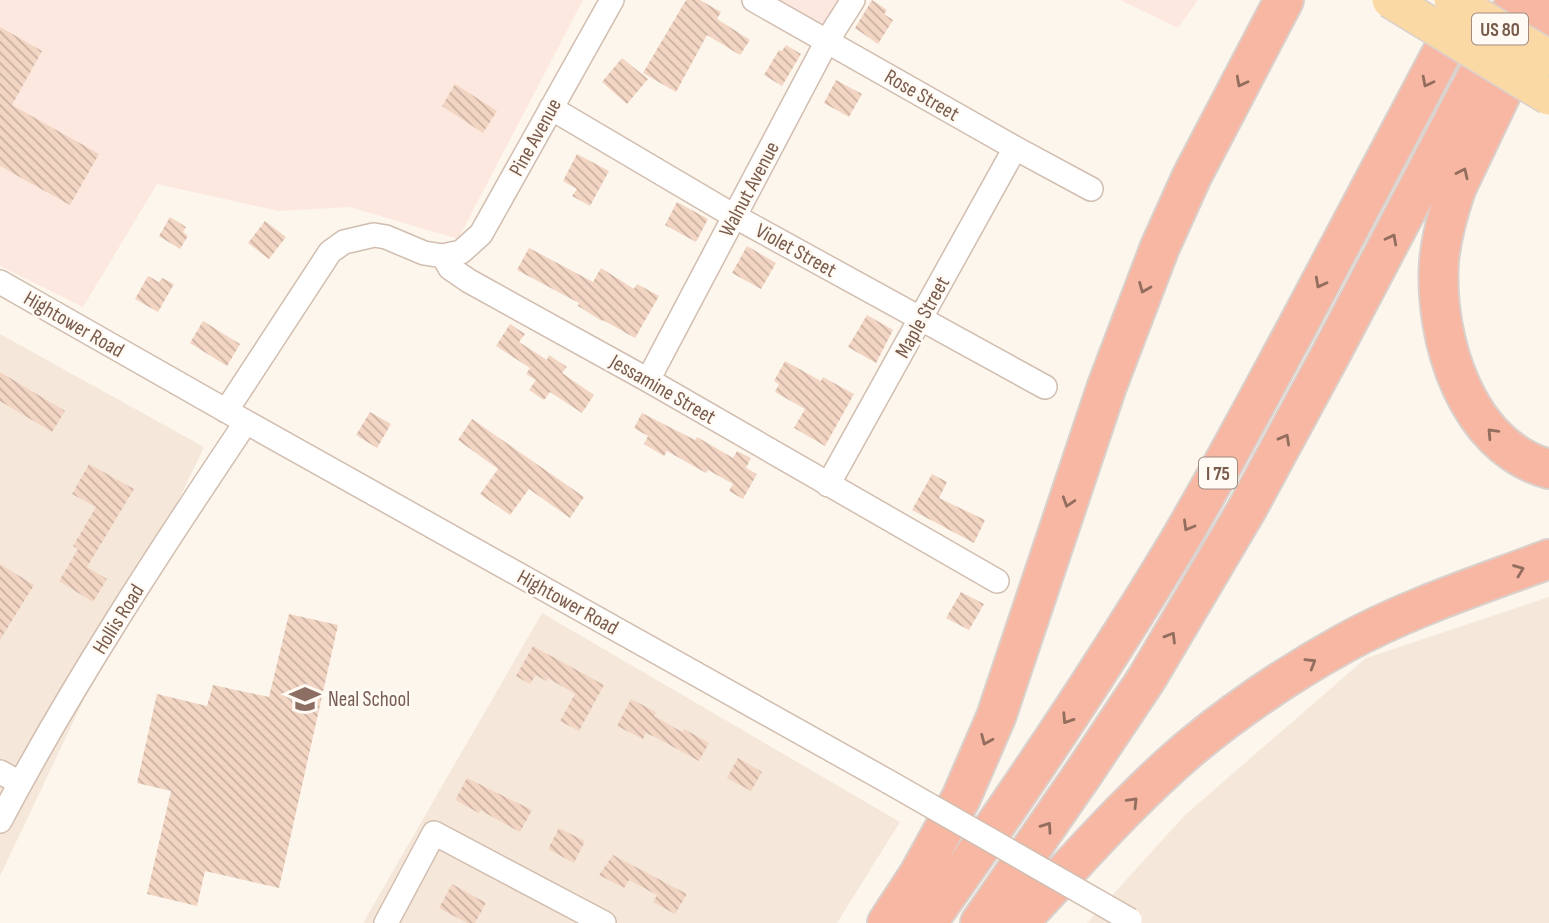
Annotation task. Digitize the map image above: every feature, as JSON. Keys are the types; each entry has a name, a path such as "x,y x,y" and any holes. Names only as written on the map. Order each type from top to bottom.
{"highway":[{"path":"887,923 919,874 961,798 991,728 1107,386 1147,281 1192,176 1266,17 1284,0"},
{"name":"I 75","path":"928,923 1016,797 1104,663 1178,543 1227,458 1469,0"},
{"name":"I 75","path":"980,923 1147,678 1240,521 1517,0"},
{"path":"1546,0 1456,189 1443,233 1438,288 1450,355 1474,411 1496,439 1516,454 1549,469"},
{"path":"1018,923 1155,779 1244,706 1317,659 1406,613 1549,559"}],"main road":[{"name":"US 80","path":"1390,0 1549,97"},
{"name":"US 80","path":"1451,0 1549,58"}],"street":[{"name":"Pine Avenue","path":"443,256 461,252 481,234 612,0"},
{"name":"Rose Street","path":"754,0 1091,189"},
{"name":"Walnut Avenue","path":"648,380 827,41 853,0"},
{"name":"Violet Street","path":"551,108 734,216 1045,387"},
{"name":"Maple Street","path":"828,485 1015,148"},
{"name":"Jessamine Street","path":"327,256 344,242 373,235 386,237 424,253 443,256 450,268 469,281 648,380 997,581"},
{"name":"Hollis Road","path":"0,821 10,778 74,690 120,615 327,256"},
{"name":"Hightower Road","path":"0,282 1133,922"},
{"path":"386,923 433,833 604,923"}],"shaded area":[{"path":"0,0 583,0 458,239 350,207 279,211 157,184 83,307 0,266"},
{"path":"749,0 862,0 833,54"},
{"path":"1120,0 1198,0 1178,28"},
{"path":"0,334 204,447 0,876"},
{"path":"1549,597 1549,923 1087,923 1185,815 1366,658"},
{"path":"542,613 900,822 837,923 363,923"}],"building":[{"path":"686,0 700,0 721,12 717,19 750,40 740,55 707,35 676,92 643,73"},
{"path":"872,0 887,10 884,14 893,20 878,44 855,28"},
{"path":"0,27 42,51 12,105 99,154 70,205 0,166"},
{"path":"786,45 801,54 782,86 764,75 779,50 782,51"},
{"path":"622,58 648,79 627,104 602,82"},
{"path":"836,80 862,94 849,117 824,103"},
{"path":"455,84 497,111 483,133 442,106"},
{"path":"577,154 609,171 590,206 572,196 577,189 563,181"},
{"path":"677,202 708,219 696,242 665,225"},
{"path":"170,217 186,227 183,232 188,236 180,249 159,236"},
{"path":"265,221 286,237 269,259 248,243"},
{"path":"747,246 776,263 761,289 732,273"},
{"path":"529,248 593,282 601,268 634,289 637,284 659,296 635,338 578,306 579,303 517,270"},
{"path":"148,276 159,282 162,278 174,284 158,312 135,299"},
{"path":"867,315 893,330 876,363 848,347"},
{"path":"203,321 240,344 227,366 190,343"},
{"path":"510,324 525,334 519,342 547,360 549,355 567,367 562,373 594,395 582,413 550,392 544,400 529,390 536,380 526,374 530,368 496,346"},
{"path":"785,361 821,381 823,377 854,394 825,446 794,428 805,409 775,392 779,384 774,381"},
{"path":"0,372 65,411 52,432 0,401"},
{"path":"370,412 391,424 377,448 356,435"},
{"path":"642,413 695,440 697,437 733,458 737,451 751,458 746,468 757,474 743,499 729,491 733,484 708,470 706,473 667,451 664,456 644,444 648,436 634,428"},
{"path":"472,419 584,497 570,518 529,489 510,515 480,494 498,469 458,440"},
{"path":"89,464 134,489 87,567 107,579 93,602 59,581 78,549 73,546 96,507 72,494"},
{"path":"932,474 947,482 939,498 985,520 974,543 912,510"},
{"path":"0,564 34,585 0,640"},
{"path":"961,592 984,604 969,630 946,618"},
{"path":"289,614 338,625 279,888 205,871 197,906 147,894 171,791 137,783 157,694 207,706 213,685 269,697"},
{"path":"533,646 604,685 579,731 560,721 575,694 548,678 546,681 536,675 530,684 516,676"},
{"path":"631,699 656,712 654,716 682,732 684,729 709,743 699,761 646,733 643,739 617,726"},
{"path":"738,758 762,772 751,791 727,778"},
{"path":"467,778 532,810 520,832 455,800"},
{"path":"559,828 585,841 574,863 548,849"},
{"path":"613,855 687,894 675,914 653,902 657,895 629,880 624,888 599,875"},
{"path":"452,884 486,903 475,923 467,923 439,908"}],"place":[{"name":"Neal School","path":"305,699"}]}
